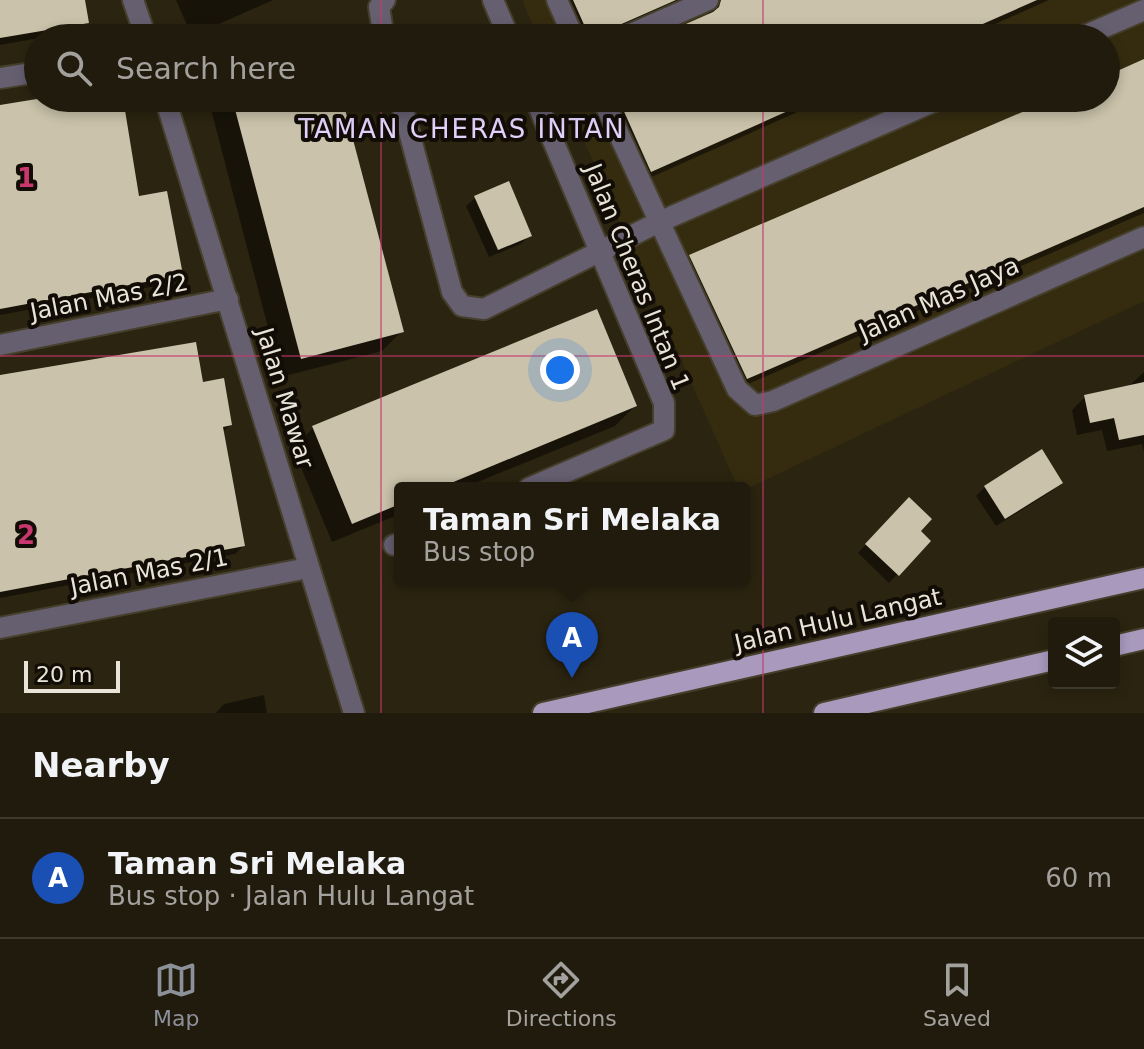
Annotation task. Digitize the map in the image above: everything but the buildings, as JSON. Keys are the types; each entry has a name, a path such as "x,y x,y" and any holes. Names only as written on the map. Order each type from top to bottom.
{"main road":[{"name":"Jalan Hulu Langat","path":"543,713 1144,578"},
{"path":"1120,645 1144,639"},
{"path":"824,713 1048,661"}],"street":[{"path":"133,0 141,24"},
{"path":"382,24 379,7 385,0"},
{"path":"493,0 503,24"},
{"path":"557,0 568,24"},
{"path":"654,24 708,0"},
{"path":"1112,24 1144,10"},
{"path":"0,78 24,74"},
{"name":"Jalan Mawar","path":"169,112 354,713"},
{"path":"404,112 452,292 462,306 484,309 659,222 910,112"},
{"name":"Jalan Cheras Intan 1","path":"541,112 664,403 664,430 543,482"},
{"path":"608,112 659,222"},
{"name":"Jalan Mas Jaya","path":"659,222 737,389 755,405 773,401 1144,237"},
{"name":"Jalan Mas 2/2","path":"0,345 228,299"},
{"name":"Jalan Mas 2/1","path":"0,628 308,568"}],"shaded area":[{"path":"522,0 1144,0 1144,301 750,487 750,482 735,482 571,112 1120,112 1120,24 532,24"}],"place":[{"name":"Taman Sri Melaka","path":"572,678"}],"district":[{"name":"TAMAN CHERAS INTAN","path":"462,129"}]}
